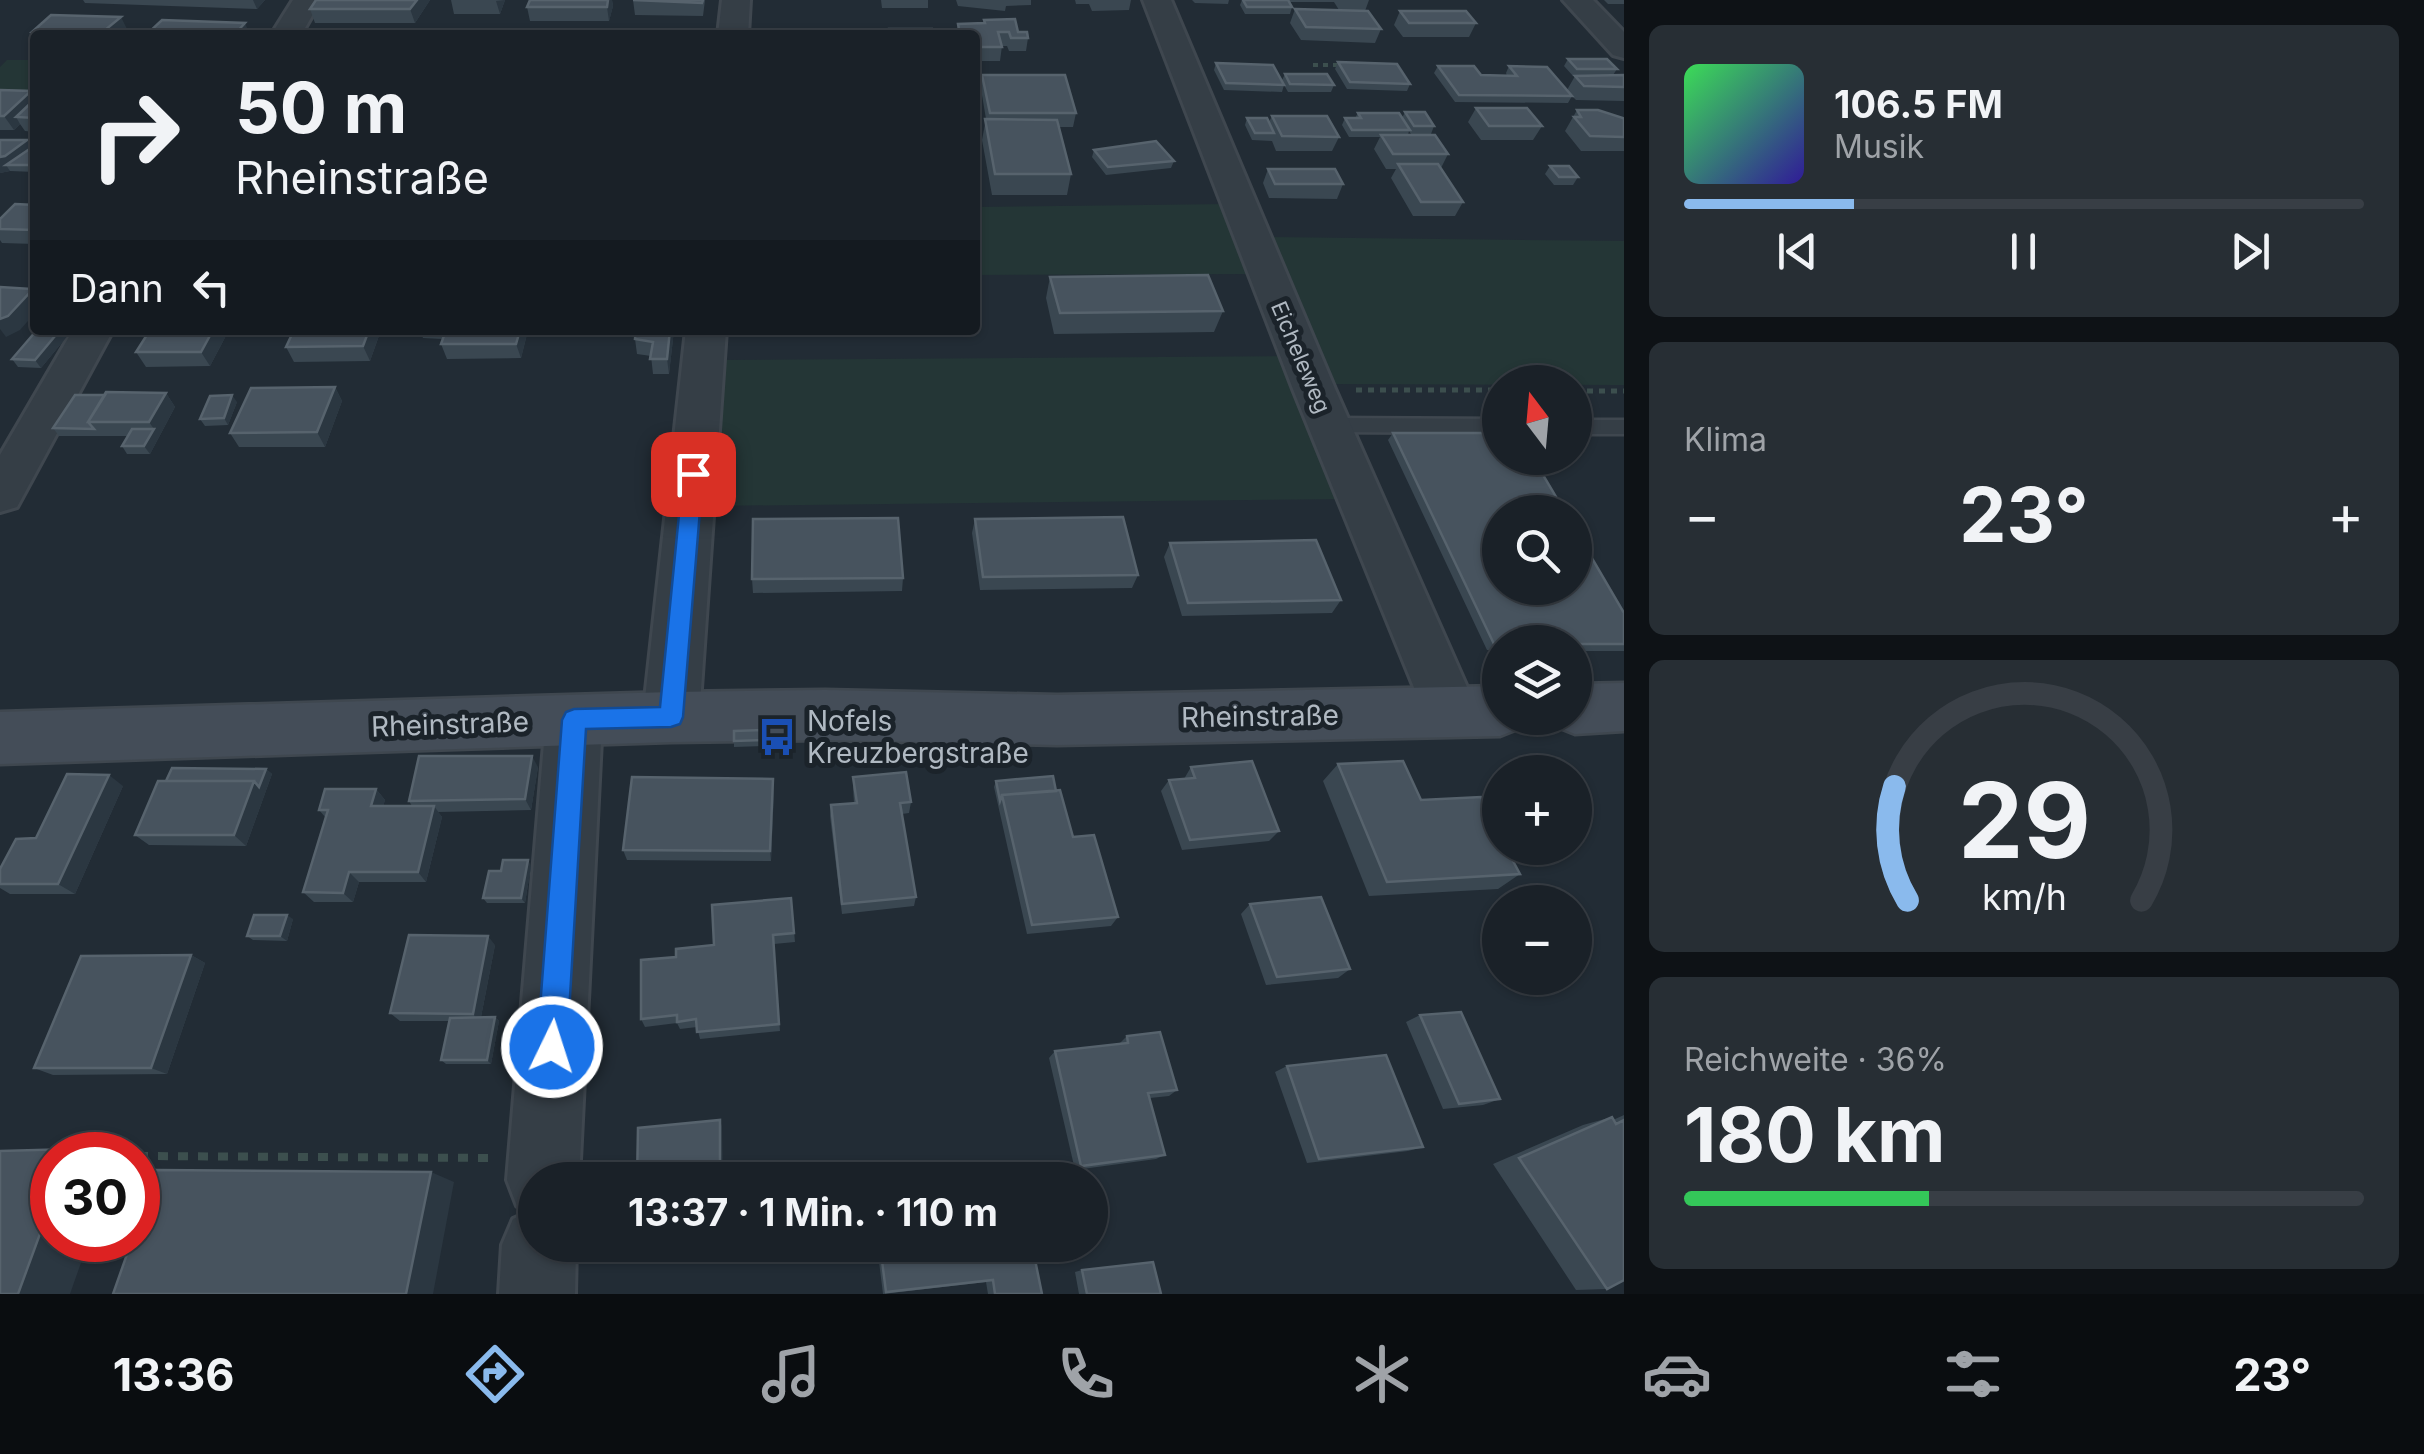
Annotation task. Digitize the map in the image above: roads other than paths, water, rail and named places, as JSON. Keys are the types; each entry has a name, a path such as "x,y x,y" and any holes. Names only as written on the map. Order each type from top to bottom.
{"main road":[{"path":"1592,708 1624,707"},
{"name":"Rheinstraße","path":"0,738 671,717 825,715 1057,720 1476,712"}],"street":[{"path":"289,30 306,0"},
{"path":"733,30 736,0"},
{"name":"Eicheleweg","path":"1157,0 1322,408 1476,712"},
{"path":"1577,0 1624,49"},
{"path":"0,495 90,335"},
{"path":"671,717 706,335"},
{"path":"544,1162 574,720"},
{"path":"537,1294 538,1262"}],"lane":[{"path":"1322,408 1482,424"},
{"path":"1592,426 1624,427"}],"place":[{"name":"Nofels Kreuzbergstraße","path":"777,737"}]}
